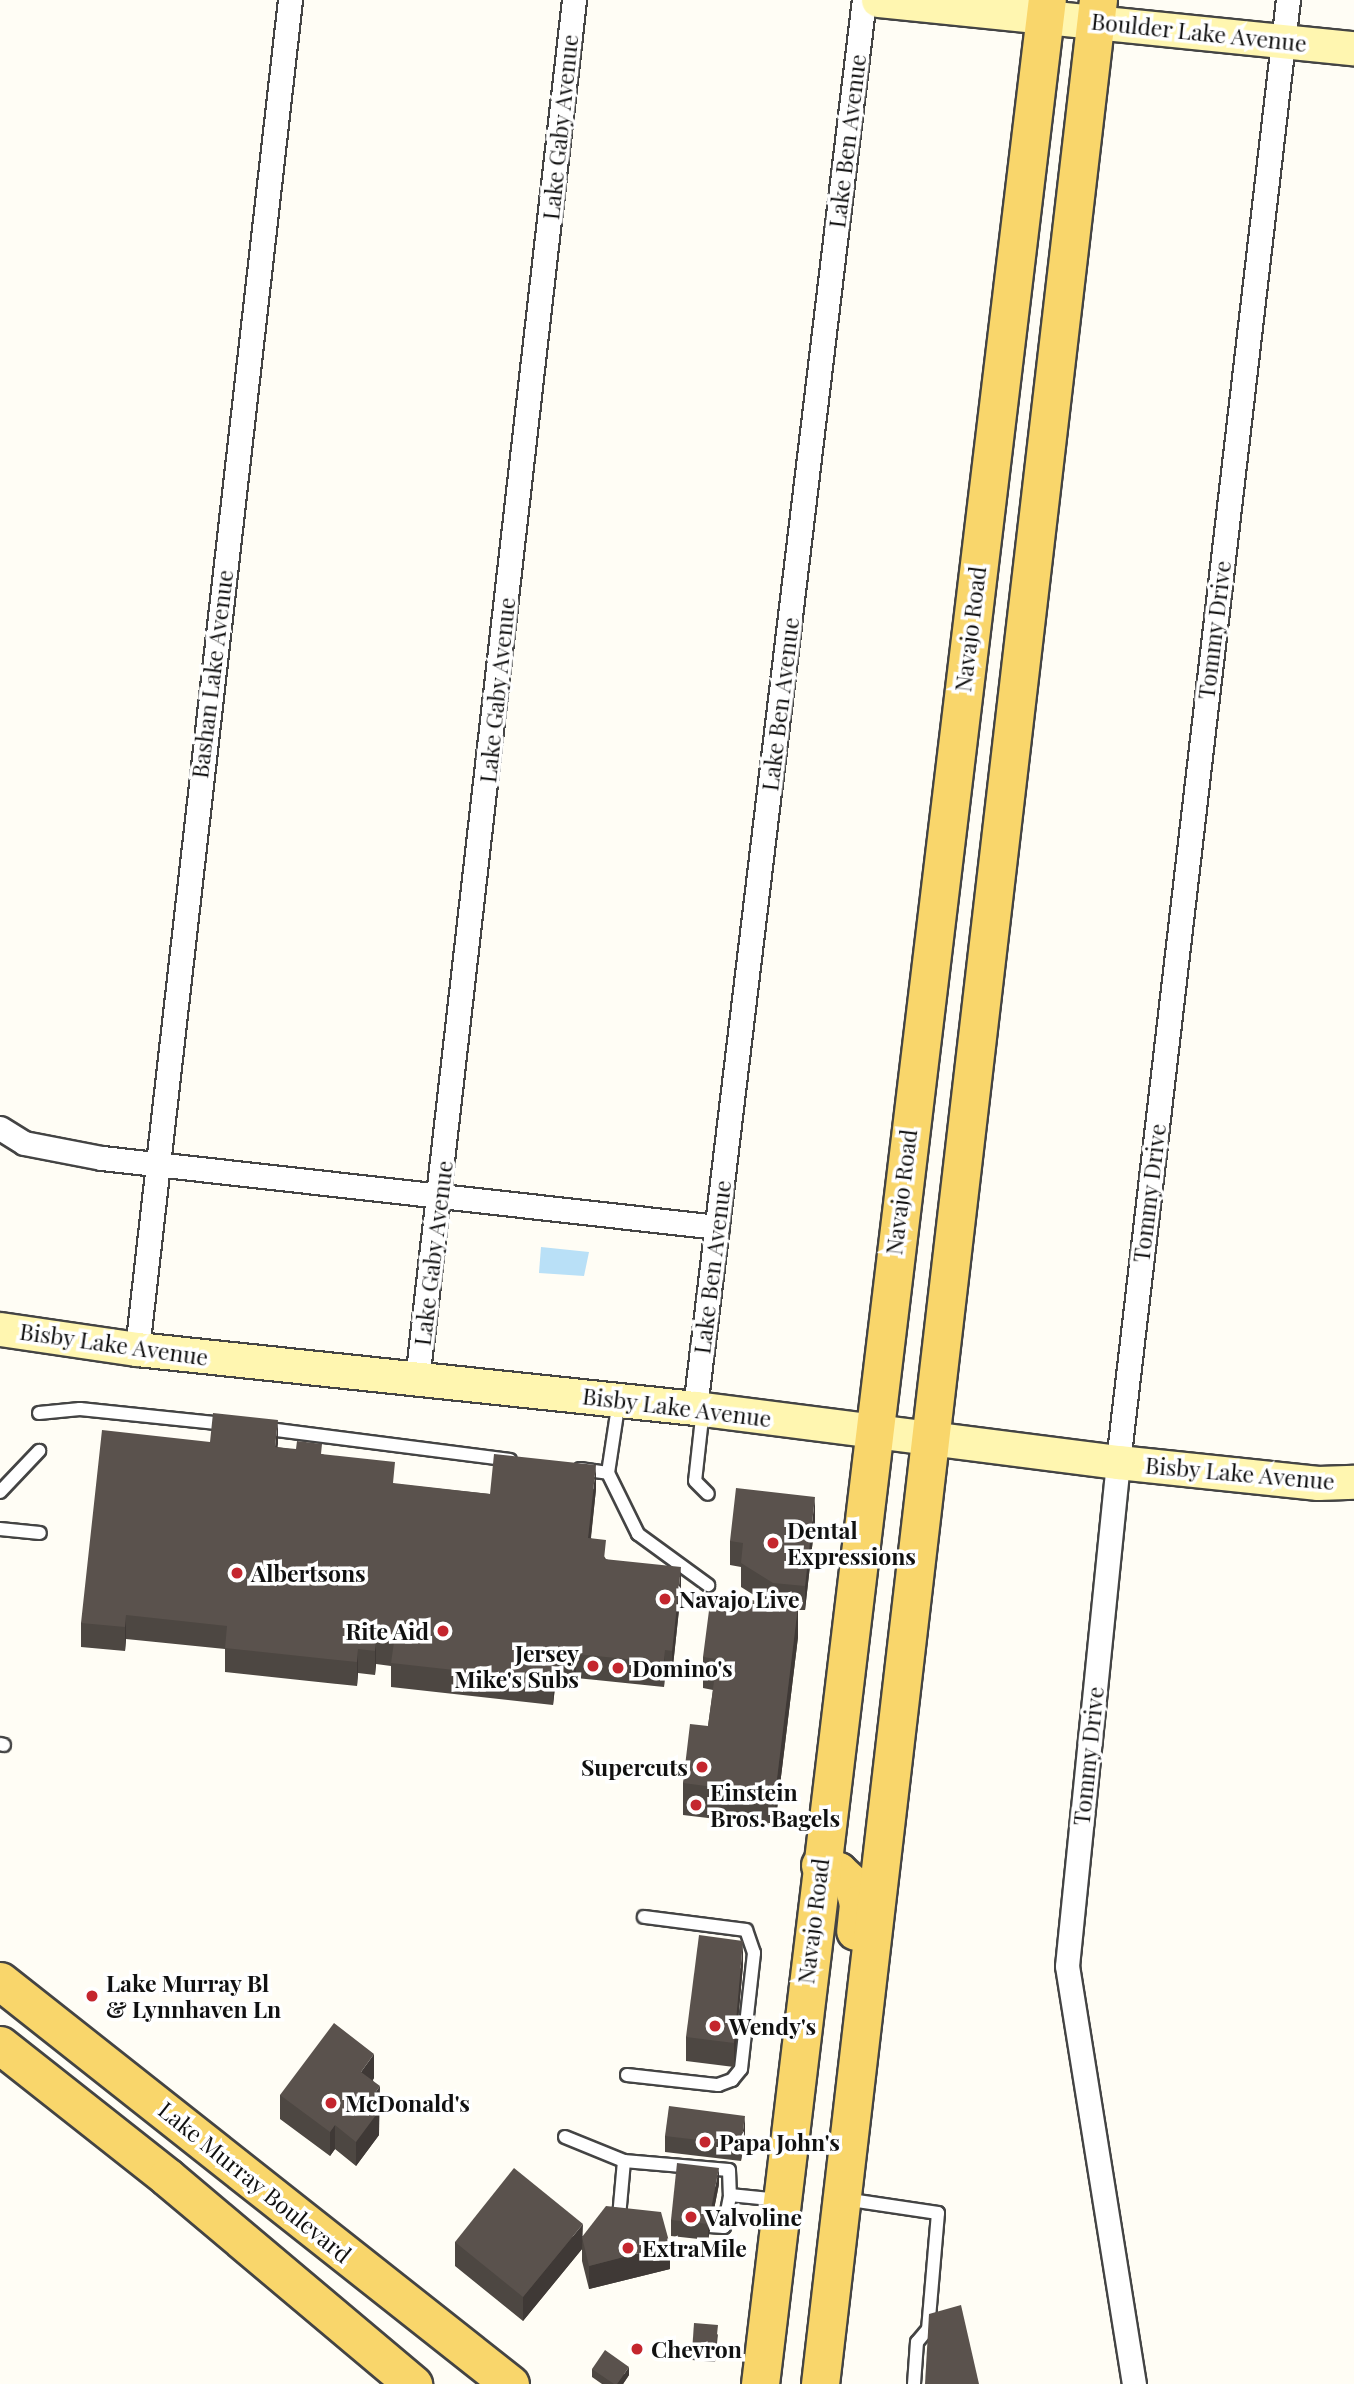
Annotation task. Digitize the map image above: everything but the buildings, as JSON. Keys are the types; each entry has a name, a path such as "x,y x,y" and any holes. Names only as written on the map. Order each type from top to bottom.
{"main road":[{"name":"Navajo Road","path":"760,2384 871,1431 1046,8"},
{"path":"820,2384 1097,11"},
{"path":"820,1865 838,1871 853,1885 859,1904 846,2015 858,2053"},
{"name":"Lake Murray Boulevard","path":"0,1981 15,2001 510,2384"},
{"path":"0,2045 167,2177 413,2384"}],"street":[{"name":"Bashan Lake Avenue","path":"137,1349 155,1165 290,0"},
{"name":"Lake Gaby Avenue","path":"418,1380 574,0"},
{"name":"Lake Ben Avenue","path":"699,1408 717,1227 864,0"},
{"name":"Boulder Lake Avenue","path":"878,0 1097,11 1354,48"},
{"name":"Tommy Drive","path":"1134,2384 1067,1966 1118,1462 1288,0"},
{"path":"0,1128 24,1143 155,1165 441,1194 717,1227"},
{"name":"Bisby Lake Avenue","path":"0,1329 137,1349 699,1408 929,1440 1118,1462 1318,1483 1354,1482"}],"lane":[{"path":"619,1400 608,1473 638,1534 708,1585"},
{"path":"699,1408 695,1481 708,1494"},
{"path":"39,1413 80,1409 144,1413 526,1462"},
{"path":"0,1492 39,1451"},
{"path":"567,1468 608,1473"},
{"path":"0,1529 40,1533"},
{"path":"627,2075 718,2085 732,2080 741,2069 754,1953 746,1930 644,1917"},
{"path":"565,2137 624,2161 729,2170 730,2195 724,2227 709,2226"},
{"path":"624,2161 626,2218"},
{"path":"730,2195 780,2200"},
{"path":"841,2198 937,2213 928,2329 918,2342 914,2384"}],"water":[{"path":"541,1247 589,1252 584,1276 539,1273"}],"place":[{"name":"Dental Expressions","path":"773,1543"},
{"name":"Albertsons","path":"237,1573"},
{"name":"Navajo Live","path":"665,1599"},
{"name":"Rite Aid","path":"443,1631"},
{"name":"Jersey Mike's Subs","path":"593,1666"},
{"name":"Domino's","path":"618,1668"},
{"name":"Supercuts","path":"702,1767"},
{"name":"Einstein Bros. Bagels","path":"696,1805"},
{"name":"Lake Murray Bl & Lynnhaven Ln","path":"92,1996"},
{"name":"Wendy's","path":"715,2026"},
{"name":"McDonald's","path":"331,2103"},
{"name":"Papa John's","path":"705,2142"},
{"name":"Valvoline","path":"691,2217"},
{"name":"ExtraMile","path":"628,2248"},
{"name":"Chevron","path":"637,2349"}]}
